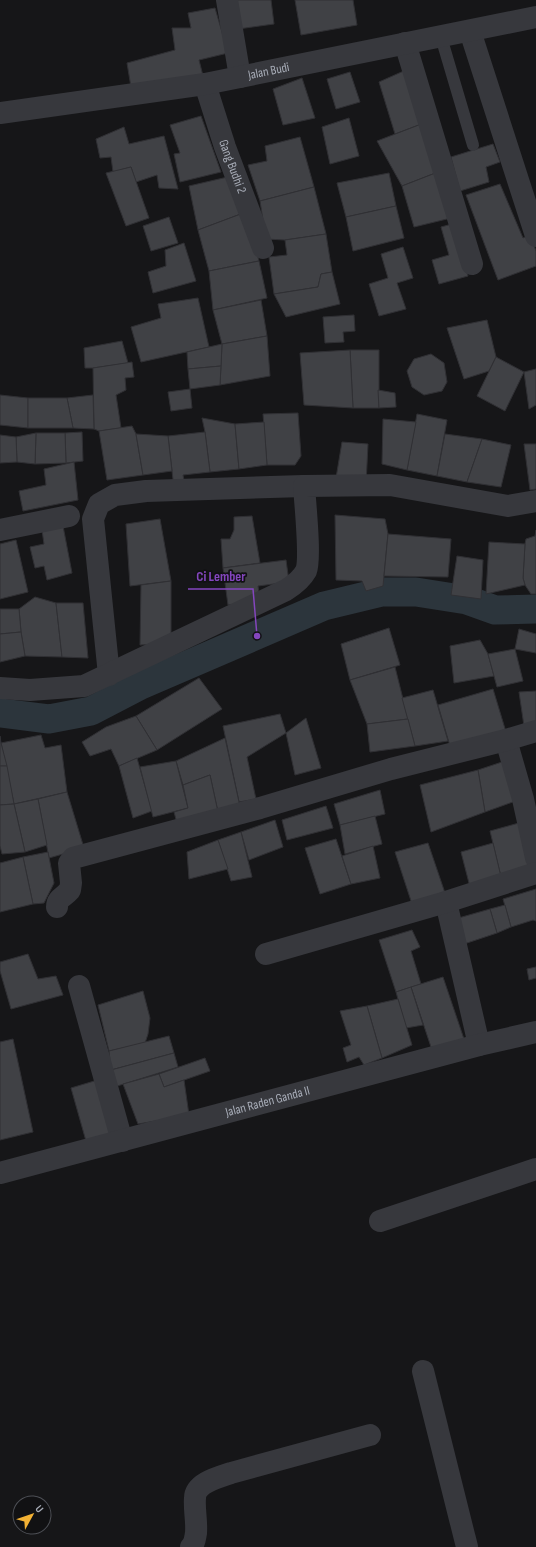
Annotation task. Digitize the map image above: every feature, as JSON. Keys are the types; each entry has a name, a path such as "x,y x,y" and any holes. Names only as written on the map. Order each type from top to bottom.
{"street":[{"path":"227,0 240,77"},
{"name":"Jalan Budi","path":"0,113 205,84 536,17"},
{"path":"470,31 536,236"},
{"path":"405,44 472,264"},
{"name":"Gang Budhi 2","path":"205,84 225,147 263,248"},
{"path":"109,675 93,519 99,504 115,495 146,491 390,485 508,506 536,501"},
{"path":"0,688 30,690 84,686 286,590 300,580 307,569 308,550 304,486"},
{"path":"0,530 69,516"},
{"path":"57,907 57,902 70,890 71,883 69,862 72,858 260,808 391,769 536,731"},
{"path":"506,740 523,799 536,858"},
{"path":"266,954 446,902 536,873"},
{"path":"446,902 479,1045"},
{"path":"79,986 122,1141"},
{"name":"Jalan Raden Ganda II","path":"0,1173 479,1045 536,1032"},
{"path":"380,1221 536,1169"},
{"path":"423,1371 467,1547"},
{"path":"191,1547 194,1543 197,1527 194,1496 202,1485 213,1479 370,1435"}],"lane":[{"path":"441,37 473,145"}],"building":[{"path":"234,0 271,0 274,24 238,29"},
{"path":"295,0 353,0 357,25 301,35"},
{"path":"215,8 228,53 199,60 203,76 132,93 127,63 175,50 172,28 191,28 188,13"},
{"path":"406,70 424,123 395,134 379,82"},
{"path":"350,72 360,102 336,109 327,79"},
{"path":"302,78 315,118 283,125 273,89"},
{"path":"201,116 221,172 180,182 174,154 180,153 170,125"},
{"path":"349,118 359,156 330,164 322,127"},
{"path":"424,123 438,172 402,186 377,141"},
{"path":"124,127 129,144 164,136 178,189 159,188 157,175 136,182 131,167 113,172 111,157 100,158 96,139"},
{"path":"300,137 314,187 260,201 248,165 267,161 265,146"},
{"path":"493,144 500,162 486,167 489,182 460,191 451,157"},
{"path":"131,167 149,218 126,226 106,173"},
{"path":"438,172 451,218 414,227 402,186"},
{"path":"389,173 396,206 346,217 337,183"},
{"path":"232,176 246,212 198,230 189,186"},
{"path":"500,184 523,238 530,235 536,251 536,266 498,280 466,195"},
{"path":"314,187 326,234 285,240 266,239 260,201"},
{"path":"396,206 404,238 353,251 346,217"},
{"path":"246,212 259,261 209,271 198,230"},
{"path":"169,217 178,243 151,251 143,226"},
{"path":"452,224 468,276 439,284 432,260 449,255 441,227"},
{"path":"326,234 332,272 321,274 318,287 274,294 269,257 287,255 285,240"},
{"path":"184,243 196,281 153,293 148,272 166,266 165,250"},
{"path":"403,247 413,278 397,283 406,309 379,316 369,284 388,278 381,254"},
{"path":"259,261 267,298 213,310 209,271"},
{"path":"332,272 340,304 286,317 274,294 318,287 321,274"},
{"path":"198,298 209,347 141,362 131,327 161,318 158,304"},
{"path":"261,300 267,336 222,344 213,310"},
{"path":"354,315 355,331 343,332 344,342 325,343 323,317"},
{"path":"487,320 496,357 489,371 464,379 447,328"},
{"path":"267,336 270,376 220,385 222,344"},
{"path":"122,341 128,363 85,368 84,348"},
{"path":"222,344 221,366 188,369 187,352"},
{"path":"350,350 379,350 379,408 353,408"},
{"path":"350,350 353,408 304,405 300,353"},
{"path":"431,354 444,363 447,382 442,391 424,395 412,387 407,371 414,359"},
{"path":"496,357 524,372 505,411 477,396"},
{"path":"132,362 134,377 125,378 126,390 116,395 121,428 99,431 94,429 93,368"},
{"path":"221,366 220,385 190,389 188,369"},
{"path":"536,369 536,405 529,409 524,372"},
{"path":"190,389 192,408 171,411 168,392"},
{"path":"378,390 395,393 396,407 379,408"},
{"path":"0,395 28,398 28,428 0,425"},
{"path":"93,395 94,429 73,428 67,398"},
{"path":"28,398 67,398 73,428 28,428"},
{"path":"298,413 301,456 295,465 267,465 263,414"},
{"path":"417,414 447,420 437,476 407,470"},
{"path":"202,418 235,424 239,469 210,472"},
{"path":"383,419 416,422 407,470 382,464"},
{"path":"264,422 267,465 239,469 235,424"},
{"path":"132,426 136,434 143,475 107,480 99,431"},
{"path":"82,432 83,461 66,463 65,433"},
{"path":"205,432 210,472 183,475 185,487 174,488 168,436"},
{"path":"36,433 65,433 66,463 35,464"},
{"path":"36,433 35,464 17,462 16,437"},
{"path":"136,434 168,436 172,471 143,475"},
{"path":"445,434 482,439 467,482 437,476"},
{"path":"0,435 16,437 17,462 0,463"},
{"path":"482,439 511,445 501,487 467,482"},
{"path":"342,442 368,444 366,484 336,478"},
{"path":"524,444 536,444 536,489 530,490"},
{"path":"74,462 78,500 23,511 19,491 46,485 44,469"},
{"path":"335,515 385,519 388,534 383,586 366,591 362,581 336,580"},
{"path":"252,516 260,563 223,568 221,539 230,539 234,530 234,517"},
{"path":"160,519 171,581 130,586 126,524"},
{"path":"63,526 72,573 47,580 44,566 35,568 30,547 44,544 42,530"},
{"path":"536,530 536,594 531,594 525,585 523,578 525,544 526,539 535,536"},
{"path":"388,534 451,539 448,577 384,576"},
{"path":"16,540 28,592 0,599 0,544"},
{"path":"489,542 525,544 523,578 525,585 486,594"},
{"path":"457,556 483,560 481,599 451,595"},
{"path":"286,560 289,582 258,586 260,601 228,605 223,568"},
{"path":"171,581 171,643 140,645 141,585"},
{"path":"35,597 56,603 62,657 25,656 19,609"},
{"path":"56,603 83,603 88,658 62,657"},
{"path":"0,609 19,609 21,632 0,634"},
{"path":"389,628 400,665 350,680 341,644"},
{"path":"519,629 536,634 536,653 515,649"},
{"path":"21,632 25,656 0,662 0,634"},
{"path":"480,640 488,654 494,676 454,683 450,646"},
{"path":"515,649 523,681 497,687 488,654"},
{"path":"395,667 408,719 367,724 350,680"},
{"path":"199,678 222,709 157,750 136,716"},
{"path":"493,689 506,732 450,746 438,705"},
{"path":"433,690 448,741 415,746 402,698"},
{"path":"536,691 536,722 524,726 519,692"},
{"path":"280,714 286,733 247,757 256,799 239,802 223,726"},
{"path":"136,716 157,750 119,766 111,749 90,756 82,742 106,727"},
{"path":"306,718 321,768 295,775 286,733"},
{"path":"408,719 415,746 370,752 367,724"},
{"path":"41,735 45,748 61,745 67,792 14,804 1,743"},
{"path":"0,736 1,743 7,766 0,766"},
{"path":"225,738 239,802 238,807 218,812 210,775 183,785 176,761"},
{"path":"137,758 152,811 133,818 119,766"},
{"path":"511,759 521,799 485,812 478,770"},
{"path":"176,761 188,808 153,817 140,767"},
{"path":"0,766 7,766 14,804 0,805"},
{"path":"478,770 485,812 431,832 420,785"},
{"path":"210,775 218,812 177,823 174,812 188,808 183,785"},
{"path":"380,790 385,814 340,825 334,804"},
{"path":"67,792 84,848 49,858 38,799"},
{"path":"38,799 47,845 25,852 14,804"},
{"path":"14,804 25,852 2,854 0,846 0,805"},
{"path":"326,806 333,828 287,840 282,820"},
{"path":"375,816 382,844 345,854 340,825"},
{"path":"275,820 283,847 249,860 241,832"},
{"path":"519,823 530,869 502,881 490,831"},
{"path":"241,832 252,877 231,881 218,840"},
{"path":"336,839 351,884 320,894 305,848"},
{"path":"218,840 228,869 189,879 187,852"},
{"path":"428,843 446,896 413,907 395,852"},
{"path":"493,843 502,881 470,887 461,852"},
{"path":"373,846 380,878 351,884 342,856"},
{"path":"48,852 54,883 44,903 33,904 23,857"},
{"path":"23,857 33,904 0,912 0,863"},
{"path":"536,889 536,921 533,920 511,927 503,899"},
{"path":"505,905 511,927 497,933 490,909"},
{"path":"490,909 497,933 461,945 455,919"},
{"path":"412,930 420,947 411,951 421,984 396,992 379,940"},
{"path":"28,954 38,979 56,976 63,995 11,1009 0,971 0,962"},
{"path":"536,967 536,978 529,980 527,969"},
{"path":"443,977 465,1042 433,1053 411,987"},
{"path":"411,987 423,1025 406,1028 396,992"},
{"path":"143,991 150,1018 145,1043 109,1051 98,1005"},
{"path":"398,999 412,1045 382,1058 367,1006"},
{"path":"367,1006 382,1058 364,1065 359,1057 347,1062 343,1048 351,1045 340,1011"},
{"path":"169,1036 174,1053 111,1070 109,1051"},
{"path":"13,1039 33,1132 0,1140 0,1042"},
{"path":"174,1053 178,1067 114,1087 111,1070"},
{"path":"205,1058 210,1071 164,1087 159,1074"},
{"path":"159,1074 164,1087 184,1080 189,1115 138,1124 123,1084"},
{"path":"101,1079 114,1133 86,1141 71,1088"}],"waterway":[{"path":"0,713 49,719 91,711 141,685 324,606 382,592 416,592 467,600 495,610 536,609"}],"place":[{"name":"Ci Lember","path":"257,636"}]}
